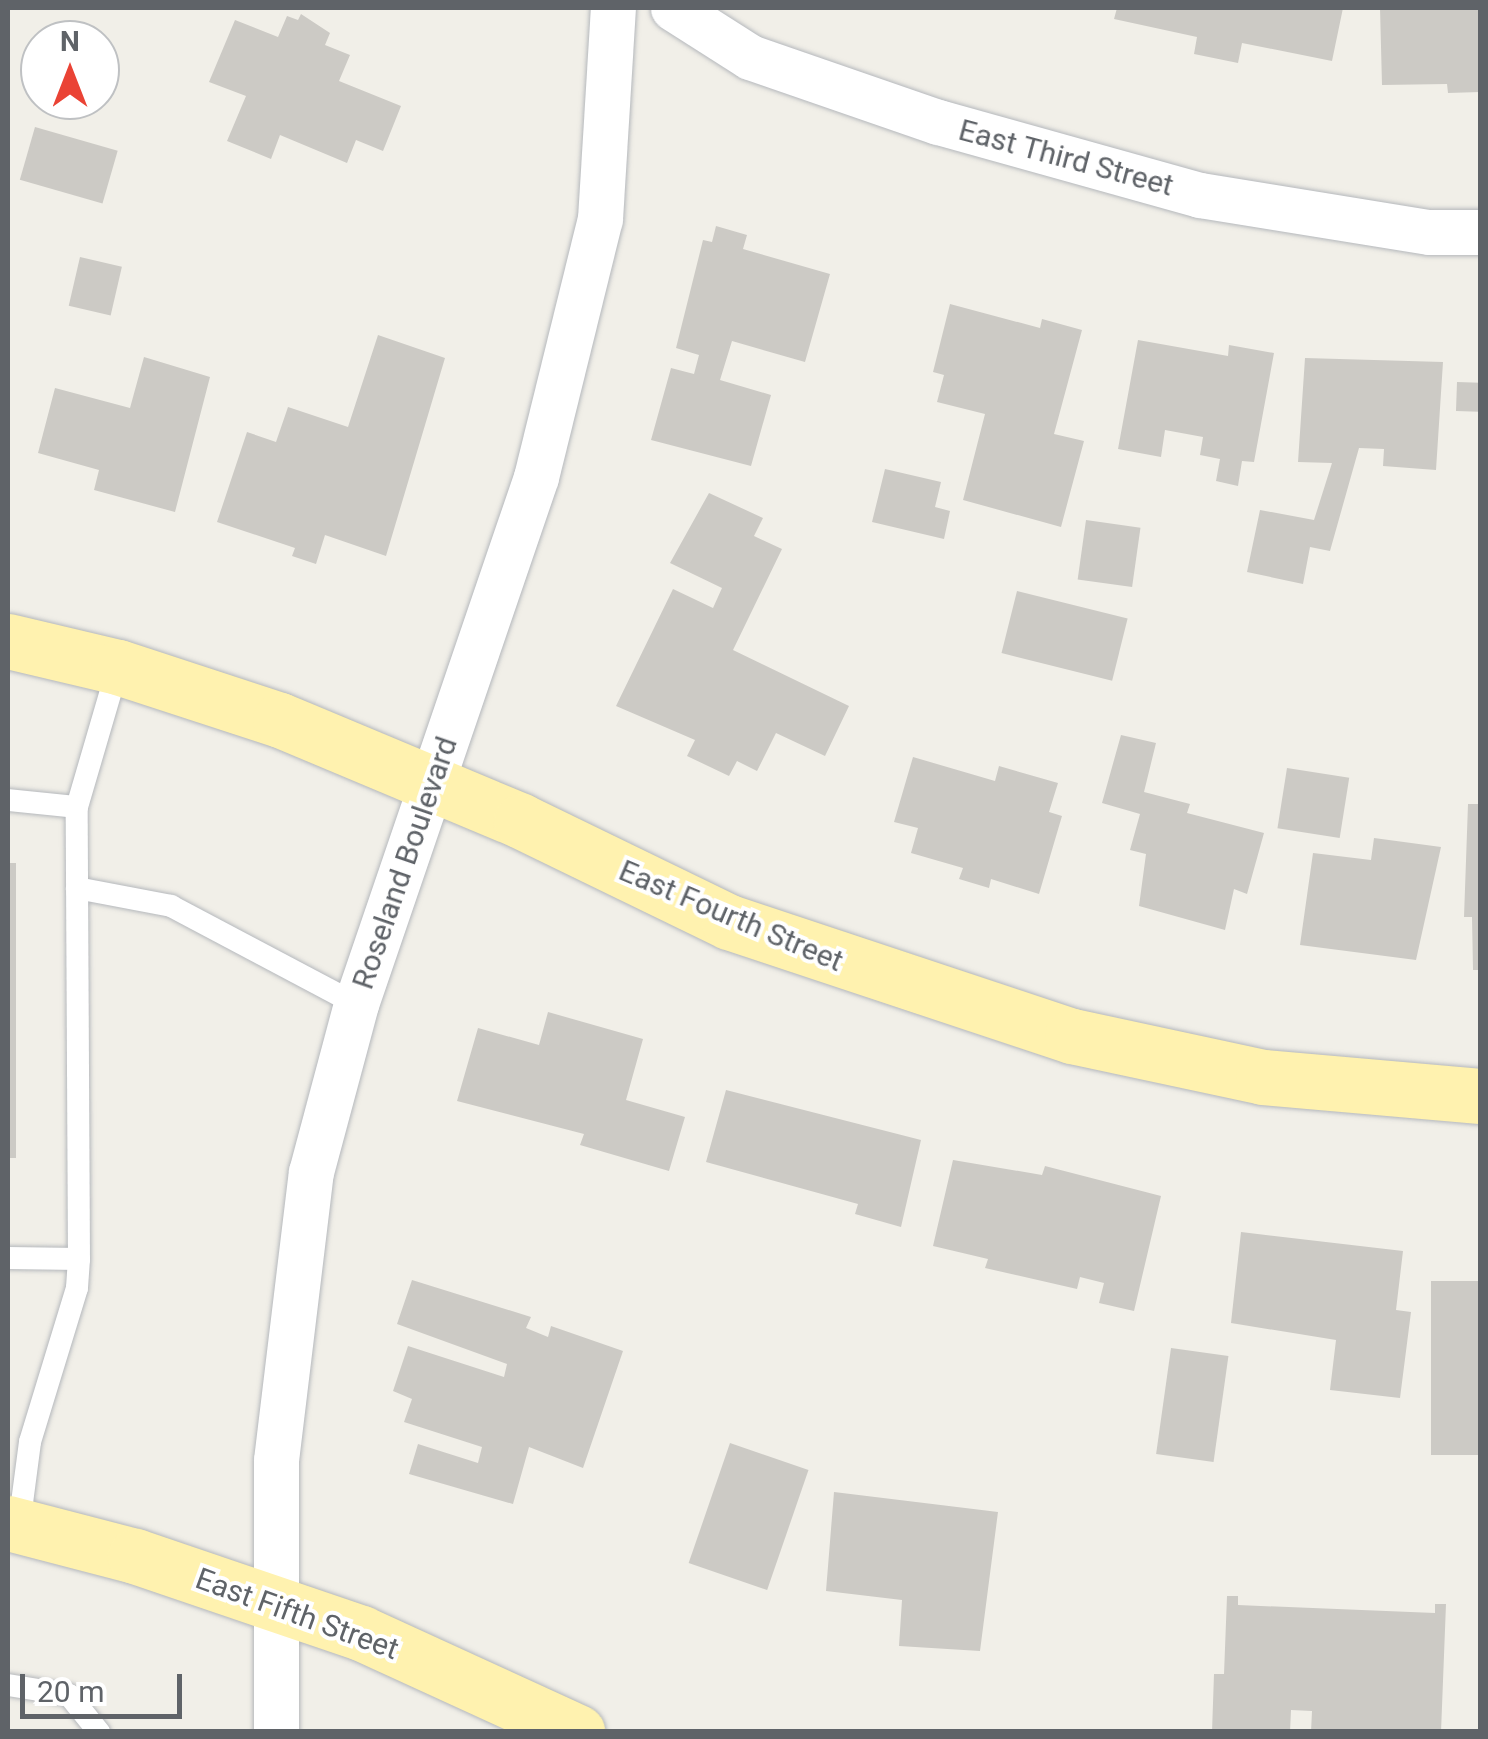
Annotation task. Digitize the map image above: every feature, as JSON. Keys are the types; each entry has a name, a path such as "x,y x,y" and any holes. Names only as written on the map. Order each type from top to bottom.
{"main road":[{"name":"East Fourth Street","path":"8,641 118,668 280,720 433,783 729,922 1072,1036 1263,1077 1480,1096"},
{"name":"East Fifth Street","path":"14,1524 362,1633 577,1732"}],"street":[{"name":"Roseland Boulevard","path":"276,1732 276,1460 311,1172 356,1004 536,477 600,219 613,8"},
{"name":"East Third Street","path":"673,8 750,57 976,133 1200,195 1429,232 1480,232"}],"lane":[{"path":"14,1524 30,1442 77,1288 77,807 118,668"},
{"path":"8,800 77,807"},
{"path":"77,888 171,906 356,1004"},
{"path":"8,1258 79,1259"},
{"path":"8,1685 69,1695 98,1732"}],"building":[{"path":"1117,8 1343,8 1332,61 1242,43 1238,63 1194,54 1197,37 1114,19"},
{"path":"1380,8 1480,8 1480,92 1448,93 1447,84 1382,85"},
{"path":"301,14 330,33 325,45 350,55 339,81 401,106 383,151 356,140 347,163 280,135 271,159 227,141 246,96 209,82 235,20 278,37 287,16 298,20"},
{"path":"35,127 118,151 103,204 20,180"},
{"path":"716,226 747,235 743,249 830,274 805,362 732,341 720,380 771,395 751,466 651,440 671,368 694,374 699,355 676,348 703,240 712,242"},
{"path":"80,257 122,267 111,315 69,306"},
{"path":"950,304 1040,328 1042,319 1082,330 1054,434 1084,441 1061,527 963,500 985,414 937,402 944,375 933,372"},
{"path":"378,335 445,358 386,556 325,535 316,564 292,556 295,548 217,522 247,432 276,442 288,407 348,427"},
{"path":"1138,340 1228,356 1229,345 1274,353 1254,462 1242,461 1238,486 1216,481 1220,459 1200,455 1203,437 1165,430 1161,457 1118,449"},
{"path":"144,357 210,377 175,512 94,490 99,470 38,453 55,388 130,408"},
{"path":"1305,358 1443,362 1436,470 1383,466 1384,449 1359,448 1330,551 1310,547 1303,584 1247,572 1260,510 1314,520 1332,463 1298,462"},
{"path":"1457,382 1480,383 1479,412 1456,411"},
{"path":"885,469 941,482 935,507 950,511 944,539 872,522"},
{"path":"709,493 763,518 754,536 782,549 733,650 849,706 825,756 776,733 757,771 737,761 729,776 687,756 695,740 616,706 673,589 713,608 722,588 670,563"},
{"path":"1086,520 1140,528 1132,587 1078,579"},
{"path":"1017,591 1128,619 1112,681 1002,653"},
{"path":"1121,735 1156,743 1144,792 1190,804 1187,813 1264,833 1247,894 1234,889 1225,930 1139,906 1146,854 1130,850 1140,814 1102,803"},
{"path":"913,757 995,781 999,766 1058,783 1049,812 1062,816 1039,894 991,879 989,888 959,879 963,868 911,853 918,828 894,822"},
{"path":"1287,768 1349,778 1340,838 1277,828"},
{"path":"1468,804 1480,804 1480,970 1473,970 1472,917 1464,917"},
{"path":"1374,838 1441,847 1416,960 1300,945 1313,853 1371,860"},
{"path":"8,863 16,863 16,1158 8,1158"},
{"path":"548,1012 643,1039 626,1100 685,1117 669,1171 580,1145 584,1134 457,1101 478,1028 539,1045"},
{"path":"726,1090 921,1140 901,1227 855,1214 858,1204 706,1162"},
{"path":"953,1160 1042,1175 1045,1166 1161,1196 1134,1311 1099,1303 1104,1283 1080,1277 1077,1289 985,1268 988,1259 933,1246"},
{"path":"1241,1232 1403,1251 1396,1310 1411,1312 1400,1398 1330,1390 1336,1340 1231,1323"},
{"path":"412,1280 531,1317 526,1328 548,1337 551,1326 623,1351 583,1468 529,1447 513,1504 409,1474 418,1444 478,1463 482,1447 404,1422 412,1399 393,1391 408,1346 504,1377 507,1364 397,1324"},
{"path":"1431,1281 1480,1281 1480,1455 1431,1455"},
{"path":"1171,1348 1228,1356 1214,1462 1156,1454"},
{"path":"730,1443 808,1470 767,1590 689,1563"},
{"path":"834,1492 998,1512 980,1651 899,1646 902,1600 826,1591"},
{"path":"1227,1596 1238,1596 1238,1605 1435,1613 1435,1604 1446,1604 1441,1732 1311,1732 1312,1711 1291,1710 1290,1732 1212,1732 1214,1674 1224,1674"}]}
